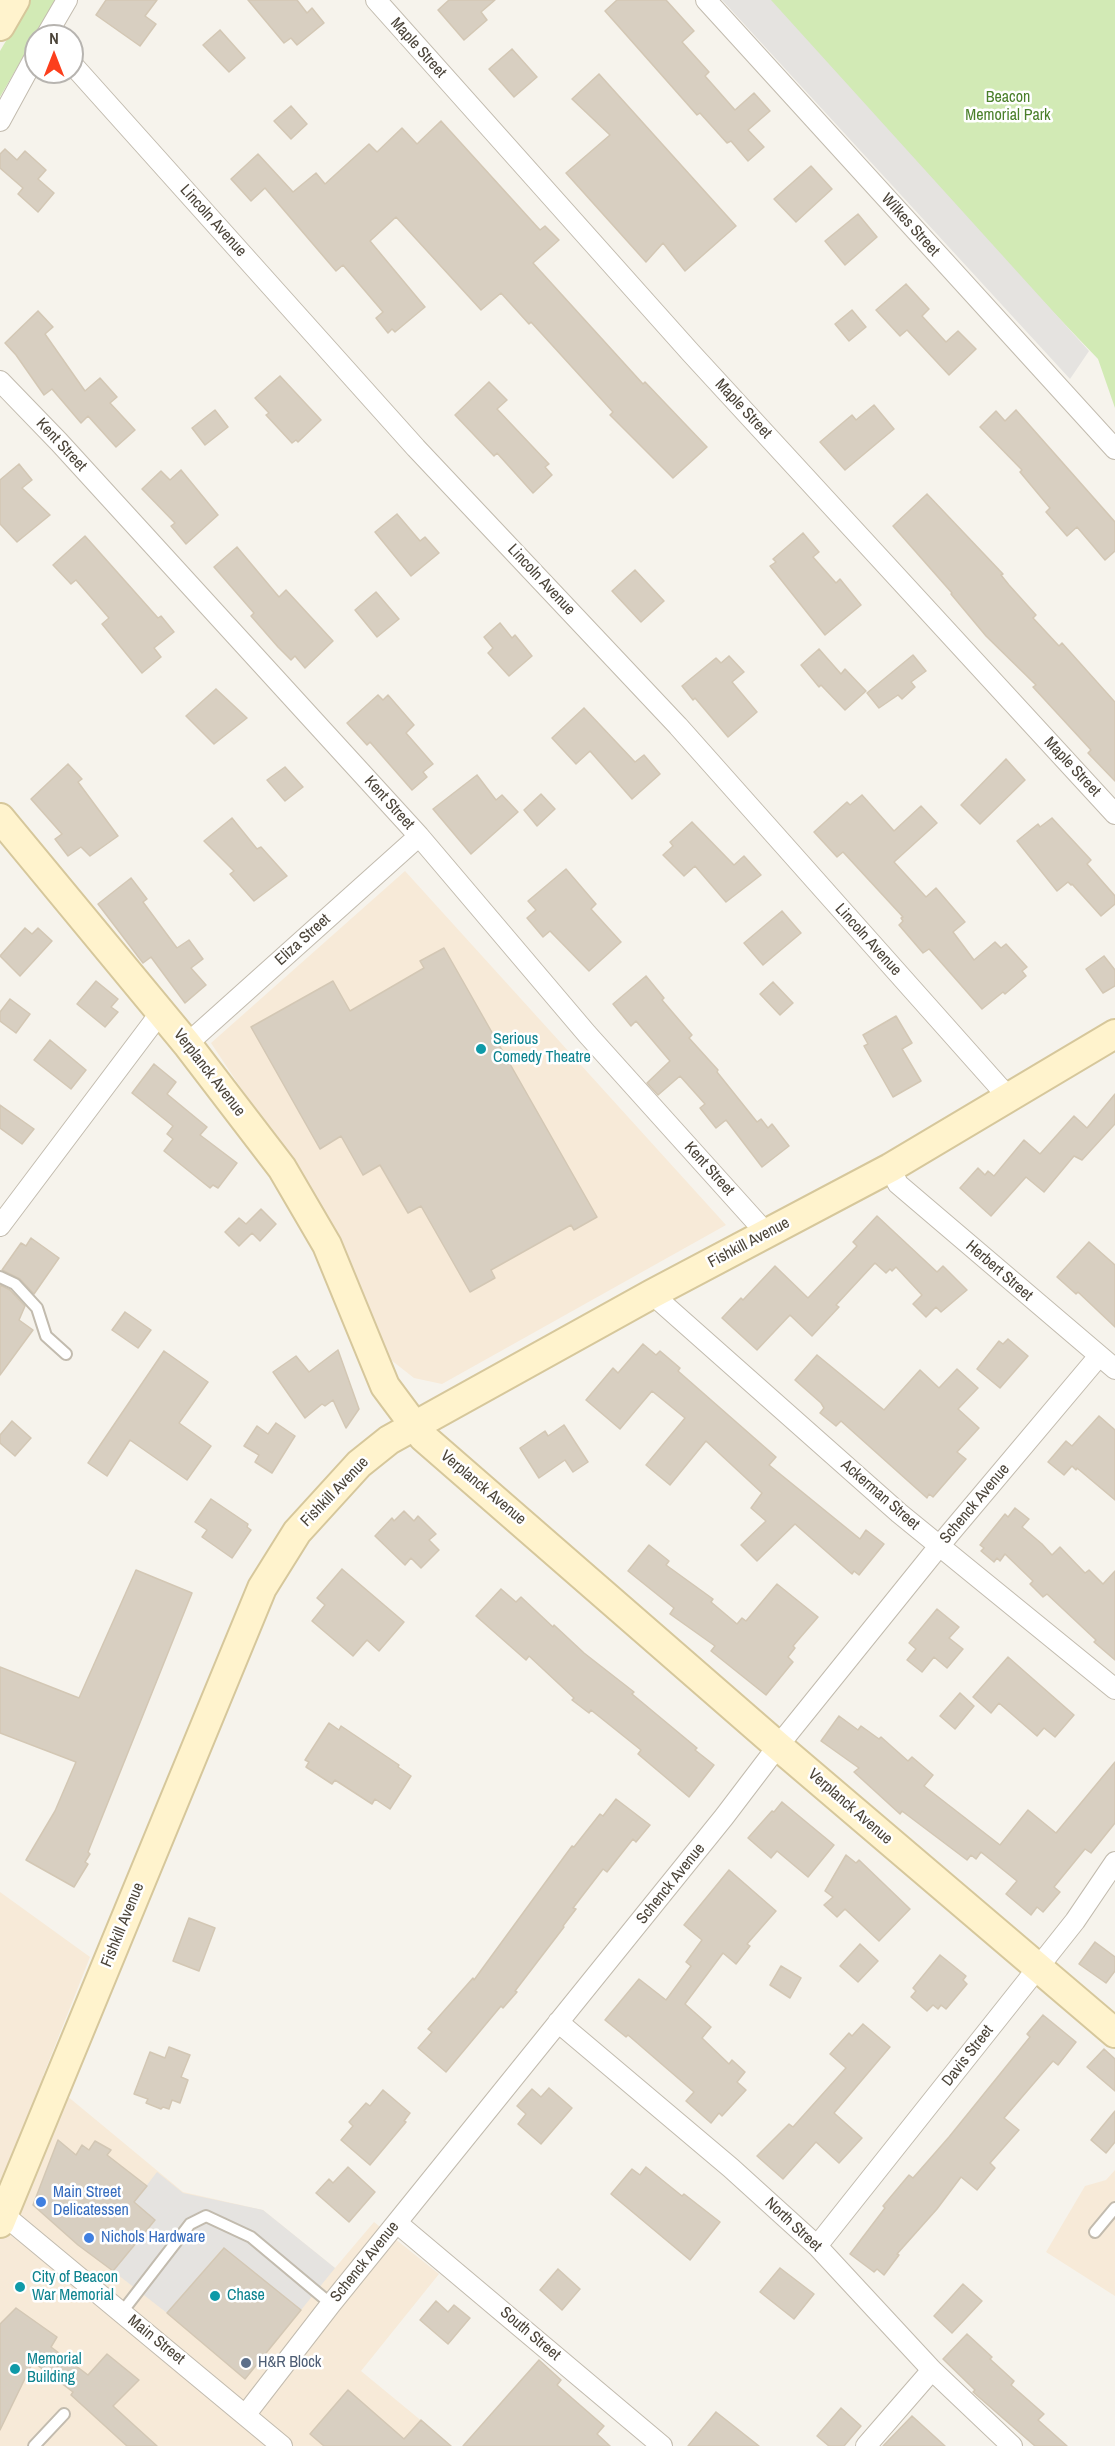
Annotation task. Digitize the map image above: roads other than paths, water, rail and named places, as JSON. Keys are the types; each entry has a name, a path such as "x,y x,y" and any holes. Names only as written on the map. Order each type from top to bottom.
{"main road":[{"path":"0,26 15,0"},
{"name":"Verplanck Avenue","path":"0,818 187,1044 282,1168 327,1245 385,1386 423,1437 778,1746 1115,2033"},
{"name":"Fishkill Avenue","path":"1,2217 262,1588 297,1532 359,1464 389,1440 652,1294 890,1168 1115,1034"}],"street":[{"path":"54,24 67,0"},
{"name":"Maple Street","path":"376,0 683,345 1115,814"},
{"name":"Wilkes Street","path":"706,0 1115,449"},
{"path":"0,121 24,77"},
{"name":"Lincoln Avenue","path":"84,77 416,448 678,726 1009,1098"},
{"name":"Kent Street","path":"0,381 67,450 419,836 587,1035 767,1234"},
{"name":"Eliza Street","path":"187,1044 419,836"},
{"path":"0,1226 161,1012"},
{"name":"Herbert Street","path":"890,1168 898,1184 1115,1369"},
{"name":"Ackerman Street","path":"652,1294 899,1513 1115,1689"},
{"name":"Schenck Avenue","path":"246,2414 331,2304 940,1545 1099,1356"},
{"name":"Davis Street","path":"817,2246 1075,1921 1115,1862"},
{"name":"North Street","path":"558,2022 731,2168 817,2246 932,2370 1012,2446"},
{"name":"Main Street","path":"1,2217 122,2312 282,2446"},
{"name":"South Street","path":"397,2223 662,2446"},
{"path":"866,2446 932,2370"}],"lane":[{"path":"0,1277 15,1284 37,1308 46,1336 66,1354"},
{"path":"1095,2232 1115,2208"},
{"path":"122,2312 190,2224 206,2216 251,2236 331,2304"},
{"path":"34,2446 64,2414"}],"place":[{"name":"Serious Comedy Theatre","path":"481,1049"},
{"name":"Main Street Delicatessen","path":"41,2202"},
{"name":"Nichols Hardware","path":"89,2238"},
{"name":"City of Beacon War Memorial","path":"20,2287"},
{"name":"Chase","path":"215,2296"},
{"name":"H&R Block","path":"246,2363"},
{"name":"Memorial Building","path":"15,2369"}],"park label":[{"name":"Beacon Memorial Park","path":"1008,107"}]}
